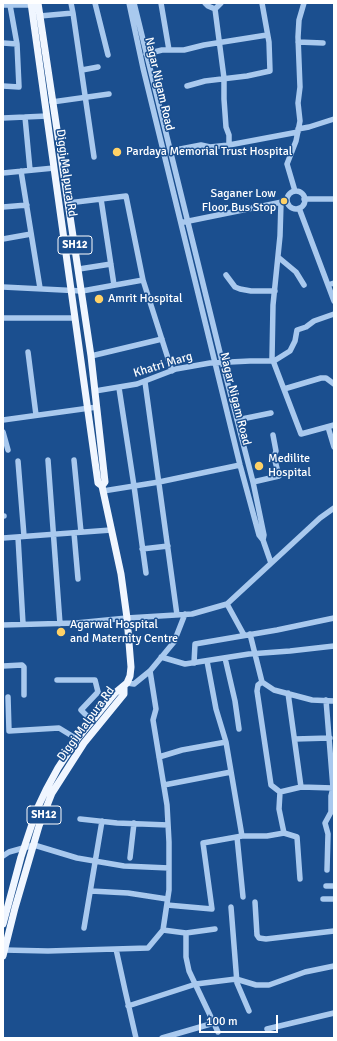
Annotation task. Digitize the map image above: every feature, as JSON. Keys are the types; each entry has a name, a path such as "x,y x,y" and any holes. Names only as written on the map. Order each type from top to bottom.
{"main road":[{"name":"Diggi Malpura Rd","path":"34,4 40,16 52,102 79,269 91,356 105,482 102,489"},
{"name":"Diggi Malpura Rd","path":"3,924 5,905 37,809 46,790 77,739 119,689 125,684 130,676 131,667 127,618 121,574 102,489 98,482 87,408 47,116 34,4"},
{"name":"Diggi Malpura Rd","path":"4,953 15,908 34,845 52,793 84,743 124,694 125,684"}],"street":[{"path":"71,3 94,157"},
{"path":"95,3 108,55"},
{"name":"Nagar Nigam Road","path":"129,3 144,68 253,482 264,536 263,540"},
{"name":"Nagar Nigam Road","path":"134,3 170,151 215,363 259,536 263,540"},
{"path":"161,3 169,50"},
{"path":"206,3 208,6 215,9"},
{"path":"215,9 221,3"},
{"path":"187,86 205,81 247,76 270,71 267,35 262,3"},
{"path":"295,191 287,164 300,121 298,103 300,87 298,42 299,20 304,3"},
{"path":"3,5 34,4"},
{"path":"3,86 19,87 17,44 10,5"},
{"path":"215,9 224,78 226,127 229,135 229,145"},
{"path":"40,16 73,13"},
{"path":"146,54 162,50 184,50 220,42 267,35"},
{"path":"298,42 323,43"},
{"path":"3,43 17,44"},
{"path":"82,70 98,67"},
{"path":"52,102 109,94"},
{"path":"3,118 47,116"},
{"path":"25,117 30,170"},
{"path":"170,151 201,144 210,147 229,145 298,131 334,119"},
{"path":"3,173 54,168"},
{"path":"21,171 40,288"},
{"path":"295,191 301,193 304,199 303,205 299,208 293,208 287,200 289,194 295,191"},
{"path":"68,203 126,196 143,280 172,371"},
{"path":"101,199 114,285"},
{"path":"304,199 334,199"},
{"path":"185,222 287,200"},
{"path":"281,202 280,236 273,305 272,358 301,434 331,426 334,447"},
{"path":"3,207 27,205"},
{"path":"299,208 331,284 334,301"},
{"path":"3,239 31,234"},
{"path":"278,257 296,272 304,285"},
{"path":"79,269 111,264"},
{"path":"226,275 235,287 240,290 275,291"},
{"path":"3,287 82,291 143,280"},
{"path":"274,361 290,351 295,341 297,330 306,327 314,321 334,314"},
{"path":"3,318 74,318"},
{"path":"91,356 162,339"},
{"path":"28,352 36,415"},
{"name":"Khatri Marg","path":"95,391 119,388 145,382 172,371 210,363 274,361"},
{"path":"284,389 320,378 326,378 334,384"},
{"path":"145,382 177,615"},
{"path":"119,388 146,574"},
{"path":"3,420 97,407"},
{"path":"237,420 271,413"},
{"path":"3,432 8,450"},
{"path":"253,482 279,476 274,457 276,452 273,435"},
{"path":"48,460 60,624"},
{"path":"74,460 81,532"},
{"path":"18,461 23,624"},
{"path":"102,489 159,482 240,465"},
{"path":"3,625 60,624 200,613 227,604 320,518 334,508"},
{"path":"3,538 111,530"},
{"path":"74,533 78,579"},
{"path":"263,540 271,563"},
{"path":"142,549 168,546"},
{"path":"227,604 244,635"},
{"path":"125,684 134,684 150,671 174,642 185,614"},
{"path":"194,663 195,644 334,618"},
{"path":"250,634 262,682 274,690 312,700 334,701"},
{"path":"161,657 185,664 254,653 334,646"},
{"path":"225,658 235,701 239,729"},
{"path":"207,661 216,709 226,742 231,772 240,836 243,897"},
{"path":"3,666 22,665 24,667 24,694"},
{"path":"4,953 148,948 163,930 168,899 169,868 167,805 153,720 156,709 150,671"},
{"path":"57,680 95,680 98,692 81,710 92,721"},
{"path":"262,682 258,685 257,691 271,785 280,792"},
{"path":"288,693 301,787"},
{"path":"8,697 9,731 59,728 77,739"},
{"path":"326,700 333,788 331,796 331,812 326,823 328,834 327,870"},
{"path":"295,739 330,738"},
{"path":"159,757 182,750 226,742"},
{"path":"164,785 231,772"},
{"path":"280,792 301,787 333,788"},
{"path":"280,792 279,809 284,833"},
{"path":"80,819 168,825"},
{"path":"84,928 102,821"},
{"path":"130,858 134,823"},
{"path":"167,905 212,909 203,843 240,836 267,836 284,833 297,837 300,879"},
{"path":"3,856 9,852 34,845 58,853 124,866 169,868"},
{"path":"326,886 334,886"},
{"path":"91,891 128,893 168,899"},
{"path":"323,899 334,898"},
{"path":"254,902 257,935 259,938 266,939 334,931"},
{"path":"230,907 236,983 249,1011"},
{"path":"163,930 186,933 215,929"},
{"path":"186,933 186,957 190,971 218,1032"},
{"path":"116,949 136,1038"},
{"path":"128,1006 196,984 236,979 256,985 269,985 305,972 334,966"},
{"path":"267,1029 334,1013"},
{"path":"162,1038 214,1022"}],"place":[{"name":"Pardaya Memorial Trust Hospital","path":"117,152"},
{"name":"Saganer Low Floor Bus Stop","path":"284,201"},
{"name":"Amrit Hospital","path":"99,299"},
{"name":"Medilite Hospital","path":"259,466"},
{"name":"Agarwal Hospital and Maternity Centre","path":"61,632"}]}
